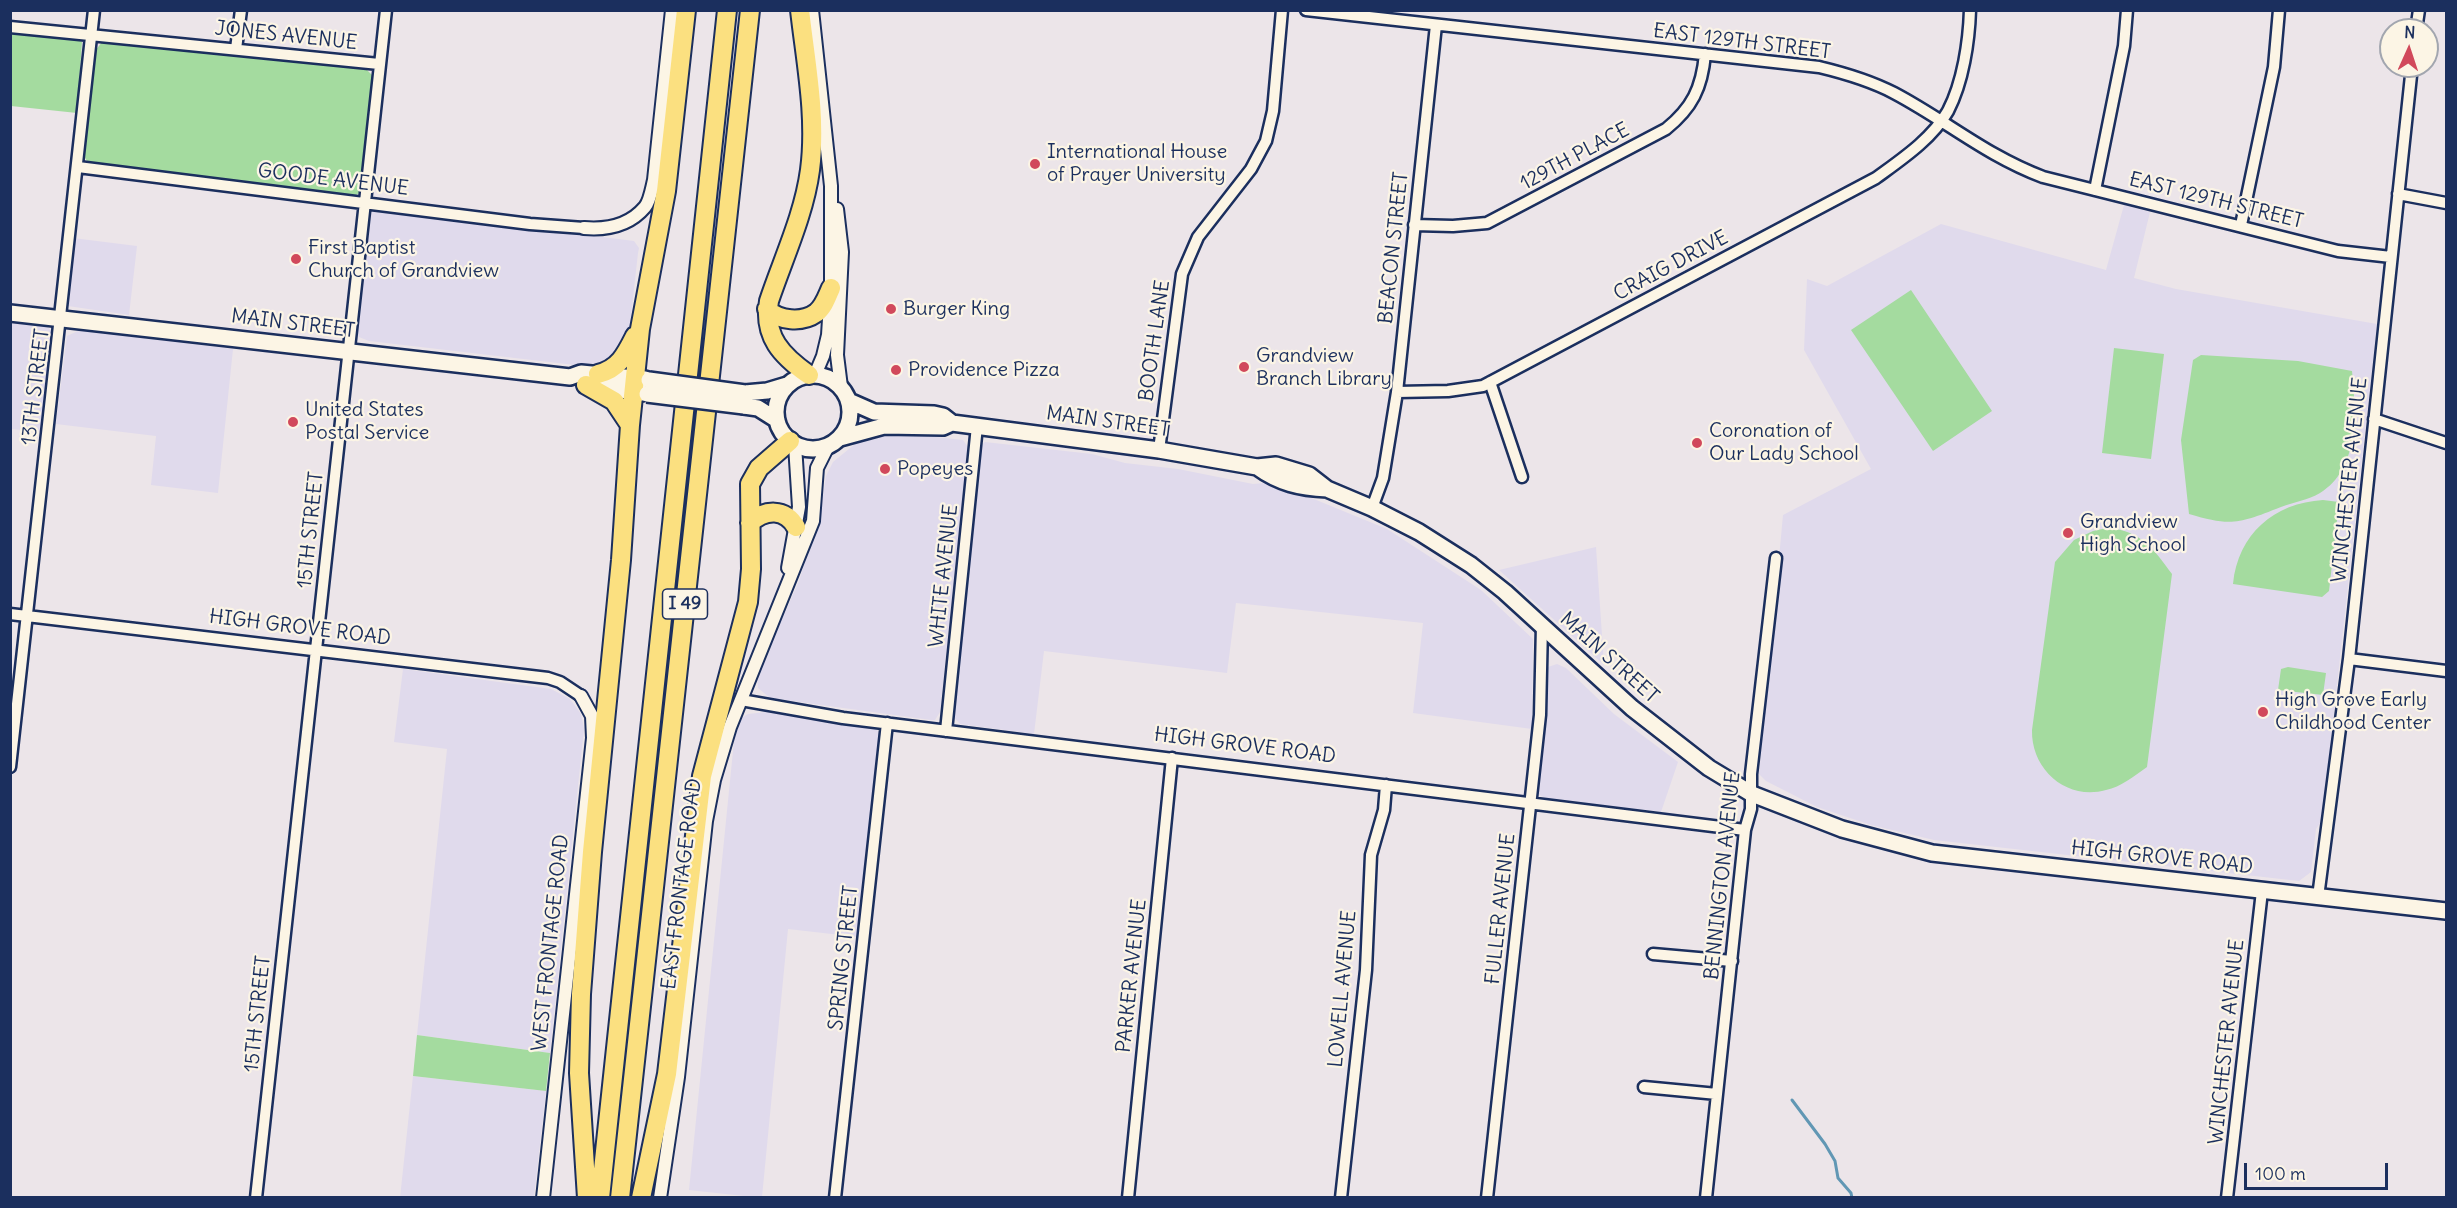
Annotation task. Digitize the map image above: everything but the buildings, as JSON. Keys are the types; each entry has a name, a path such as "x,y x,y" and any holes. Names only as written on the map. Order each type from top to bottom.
{"highway":[{"path":"587,1197 579,1072 581,994 622,550 630,425 641,386 640,329 645,288 664,201 686,10"},
{"name":"I 49","path":"600,1197 727,10"},
{"name":"I 49","path":"620,1197 750,10"},
{"path":"800,10 812,117 810,170 805,197 767,309 770,334 778,349 812,375"},
{"path":"767,309 782,319 810,316 823,305 831,288"},
{"path":"585,379 610,370 621,361 640,329"},
{"path":"585,379 614,401 630,425"},
{"path":"640,1197 667,1074 701,784 748,602 751,569 748,493 753,475 769,457 792,443"},
{"path":"750,523 763,514 777,512 788,517 796,527"}],"main road":[{"name":"MAIN STREET","path":"10,313 585,379 745,400 777,420"},
{"path":"812,375 827,377 845,394 850,421 834,442 811,448 792,443 777,420 777,400 787,385 812,375"},
{"name":"MAIN STREET","path":"745,400 787,385"},
{"name":"MAIN STREET","path":"845,394 874,412 934,414 944,416 952,423"},
{"name":"MAIN STREET","path":"834,442 884,426 943,427 952,423 1159,450 1257,467 1276,465 1309,475 1326,489 1372,508 1426,536 1471,566 1542,624 1665,736 1752,794 1792,812 1874,838"},
{"name":"HIGH GROVE ROAD","path":"1874,838 1932,853 2446,911"}],"street":[{"name":"13TH STREET","path":"10,767 62,318 94,10"},
{"path":"236,49 241,10"},
{"name":"15TH STREET","path":"256,1197 386,10"},
{"path":"584,228 600,230 624,225 646,206 654,180 672,10"},
{"path":"812,10 831,186 842,252 837,355 845,394"},
{"name":"BOOTH LANE","path":"1159,450 1182,274 1198,237 1251,169 1266,141 1273,111 1282,10"},
{"name":"EAST 129TH STREET","path":"1306,10 1819,67 1844,73 1893,92 1982,149 2014,166 2043,177 2338,250 2391,257"},
{"name":"CRAIG DRIVE","path":"1396,392 1448,391 1490,382 1876,178 1912,152 1948,110 1958,83 1970,28 1970,10"},
{"path":"2095,190 2124,46 2127,10"},
{"path":"2241,225 2274,67 2279,10"},
{"name":"BEACON STREET","path":"1372,508 1383,478 1396,392 1436,25"},
{"name":"JONES AVENUE","path":"10,27 379,64"},
{"name":"129TH PLACE","path":"1414,225 1453,226 1487,223 1666,129 1683,116 1695,98 1703,78 1705,54"},
{"name":"WINCHESTER AVENUE","path":"2318,897 2349,659 2391,257 2401,195 2411,78"},
{"name":"GOODE AVENUE","path":"78,167 530,224 584,228"},
{"path":"812,375 826,346 831,288 831,186"},
{"path":"2401,195 2446,202"},
{"path":"1490,382 1522,477"},
{"path":"2374,419 2446,443"},
{"name":"WHITE AVENUE","path":"946,730 977,426"},
{"name":"EAST FRONTAGE ROAD","path":"660,1197 678,1077 706,821 723,748 813,521 817,468 834,442"},
{"name":"EAST FRONTAGE ROAD","path":"785,587 796,527 800,487 792,443"},
{"name":"BENNINGTON AVENUE","path":"1706,1197 1745,830 1752,794 1751,774 1776,558"},
{"name":"HIGH GROVE ROAD","path":"10,614 548,678 560,682 581,696"},
{"name":"FULLER AVENUE","path":"1487,1197 1540,715 1542,624"},
{"path":"2349,659 2446,671"},
{"name":"WEST FRONTAGE ROAD","path":"543,1197 593,738 592,716 581,696"},
{"name":"HIGH GROVE ROAD","path":"741,700 887,723 1745,830"},
{"name":"SPRING STREET","path":"836,1197 887,723"},
{"name":"PARKER AVENUE","path":"1128,1197 1172,758"},
{"name":"LOWELL AVENUE","path":"1341,1197 1366,970 1371,855 1384,810 1386,785"},
{"name":"WINCHESTER AVENUE","path":"2228,1197 2262,891"},
{"path":"1653,954 1732,961"},
{"path":"1644,1088 1718,1095"}],"shaded area":[{"name":"Grandview High School","path":"2124,205 2150,212 2134,278 2176,289 2377,324 2322,820 2316,829 2311,872 2299,881 1934,840 1871,825 1817,807 1766,781 1759,774 1783,515 1871,469 1804,350 1807,279 1827,286 1941,224 2106,270"},
{"path":"372,208 634,241 639,248 629,334 617,359 592,367 369,341 359,337 356,330 369,213"},
{"path":"73,238 137,246 129,315 68,306"},
{"path":"11,322 47,326 51,331 42,432 11,429"},
{"path":"80,330 233,349 218,493 151,485 156,436 56,424 67,336"},
{"path":"900,433 963,440 968,447 940,712 935,720 931,720 770,698 758,688 757,675 799,581 821,509 826,476 833,462 855,444 875,437"},
{"path":"985,442 1092,454 1125,463 1178,469 1253,484 1265,483 1309,497 1387,529 1481,590 1533,639 1532,729 1413,713 1423,623 1236,603 1227,673 1044,651 1034,734 960,724 951,714 979,447"},
{"path":"1596,547 1604,665 1499,570"},
{"path":"1557,664 1566,668 1614,714 1678,762 1661,812 1545,798 1538,794 1545,672 1548,667"},
{"path":"403,669 551,689 570,699 581,714 584,729 550,1053 417,1035 447,749 394,742"},
{"path":"766,712 874,726 880,734 880,741 858,937 788,929 762,1197 753,1197 689,1190 736,721 748,714"},
{"path":"413,1076 546,1091 534,1197 400,1198"}],"green space":[{"path":"11,31 75,39 82,42 77,113 11,106"},
{"path":"102,42 365,68 373,76 359,193 355,196 88,163 84,156 95,51"},
{"path":"1911,290 1992,411 1933,451 1851,330"},
{"path":"2114,348 2164,354 2151,459 2102,453"},
{"path":"2201,355 2298,361 2352,371 2354,421 2352,438 2349,454 2333,483 2311,497 2245,520 2216,521 2189,514 2181,440 2193,360"},
{"path":"2323,500 2339,502 2329,591 2322,597 2233,584 2242,550 2262,524 2289,507"},
{"path":"2107,528 2129,533 2145,542 2172,574 2147,767 2127,781 2106,790 2078,791 2054,779 2045,769 2033,745 2032,730 2055,562 2074,540 2093,531"},
{"path":"2288,667 2326,673 2323,695 2278,690 2281,669"},
{"path":"417,1035 550,1053 546,1091 413,1076"}],"waterway":[{"path":"1792,1100 1825,1144 1835,1161 1838,1178 1851,1193 1852,1198"}],"place":[{"name":"International House of Prayer University","path":"1035,164"},
{"name":"First Baptist Church of Grandview","path":"296,259"},
{"name":"Burger King","path":"891,309"},
{"name":"Grandview Branch Library","path":"1244,367"},
{"name":"Providence Pizza","path":"896,370"},
{"name":"United States Postal Service","path":"293,422"},
{"name":"Coronation of Our Lady School","path":"1697,443"},
{"name":"Popeyes","path":"885,469"},
{"name":"Grandview High School","path":"2068,533"},
{"name":"High Grove Early Childhood Center","path":"2263,712"}]}
